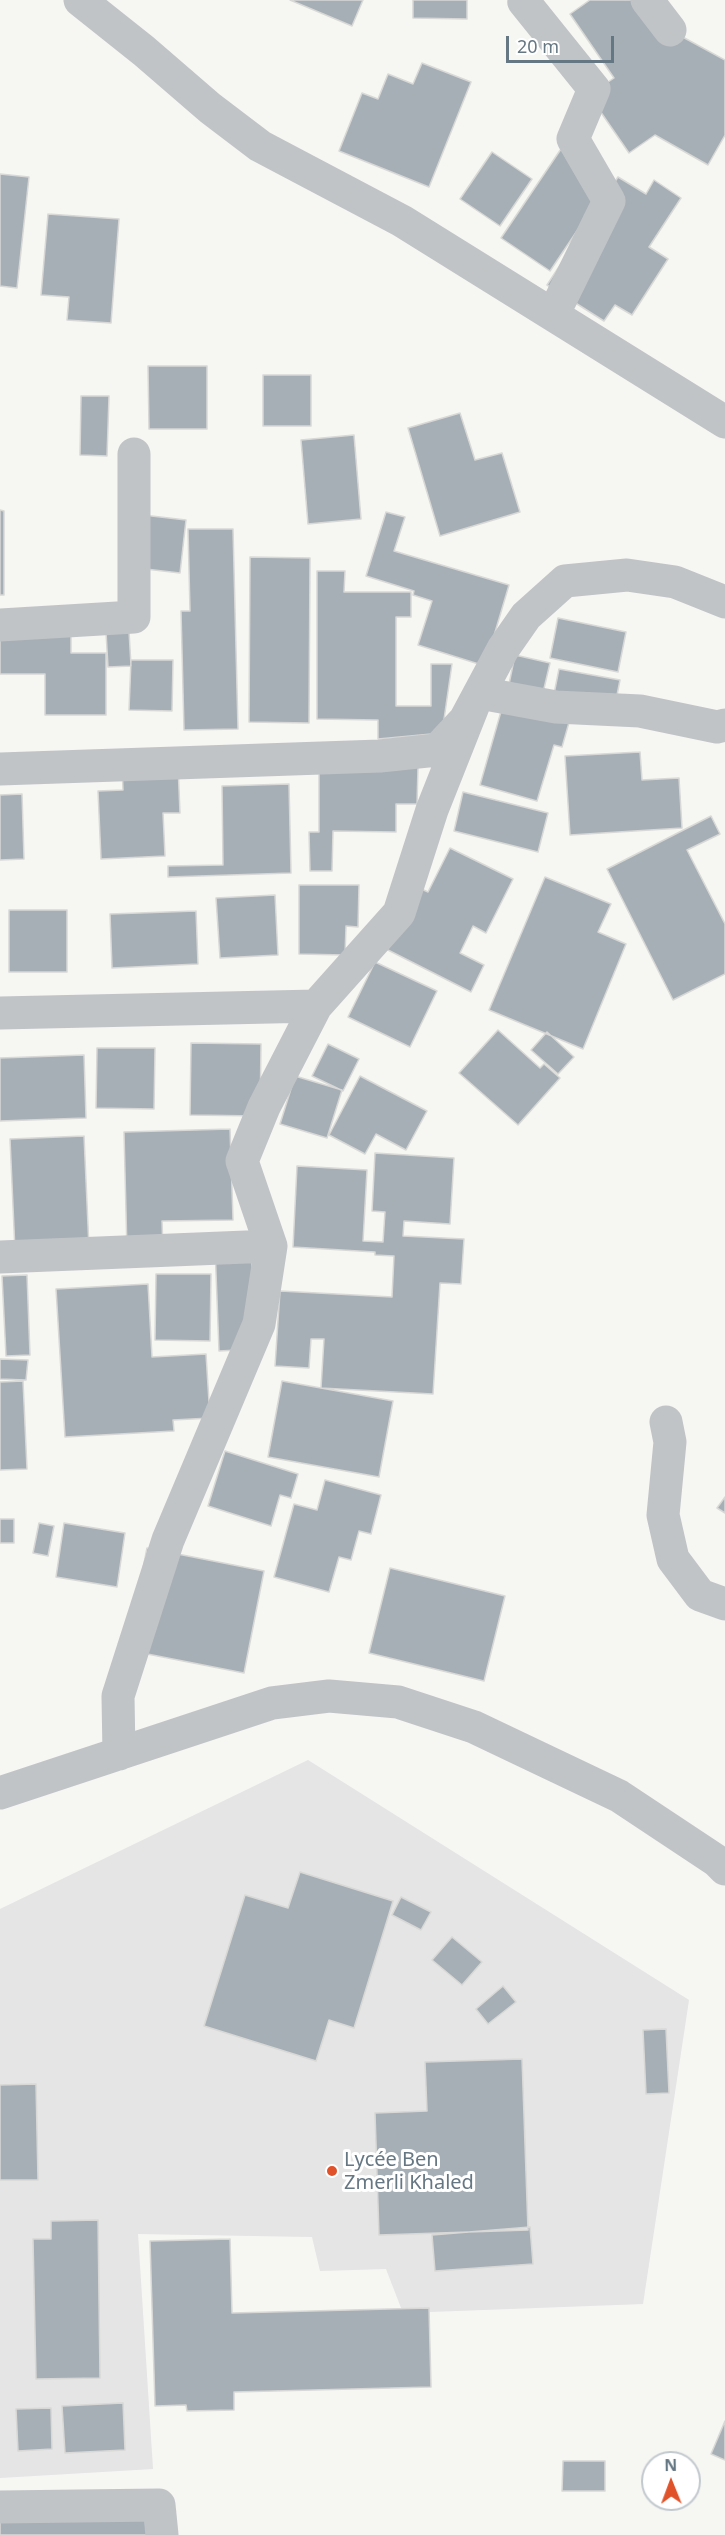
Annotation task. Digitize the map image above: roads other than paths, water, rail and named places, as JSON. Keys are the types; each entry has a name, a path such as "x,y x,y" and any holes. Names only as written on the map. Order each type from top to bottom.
{"street":[{"path":"80,0 210,108 260,146 402,220 725,422"},
{"path":"525,0 524,2 594,89 573,139 609,201 553,315"},
{"path":"646,0 670,30"},
{"path":"0,625 134,617 134,454"},
{"path":"0,769 380,756 437,750 465,720 503,649 526,616 565,581 627,576 675,582 725,602"},
{"path":"477,698 556,707 640,711 717,727 725,725"},
{"path":"118,1754 118,1696 168,1540 259,1324 271,1246 242,1161 264,1107 316,1006 399,913 432,810 477,698"},
{"path":"0,1013 316,1006"},
{"path":"0,1257 271,1246"},
{"path":"666,1422 670,1442 663,1515 673,1559 700,1595 725,1604"},
{"path":"0,1793 272,1703 329,1696 398,1702 474,1726 619,1796 717,1861 725,1869"},
{"path":"0,2507 159,2505 162,2535"}],"place":[{"name":"Lycée Ben Zmerli Khaled","path":"332,2171"}]}
